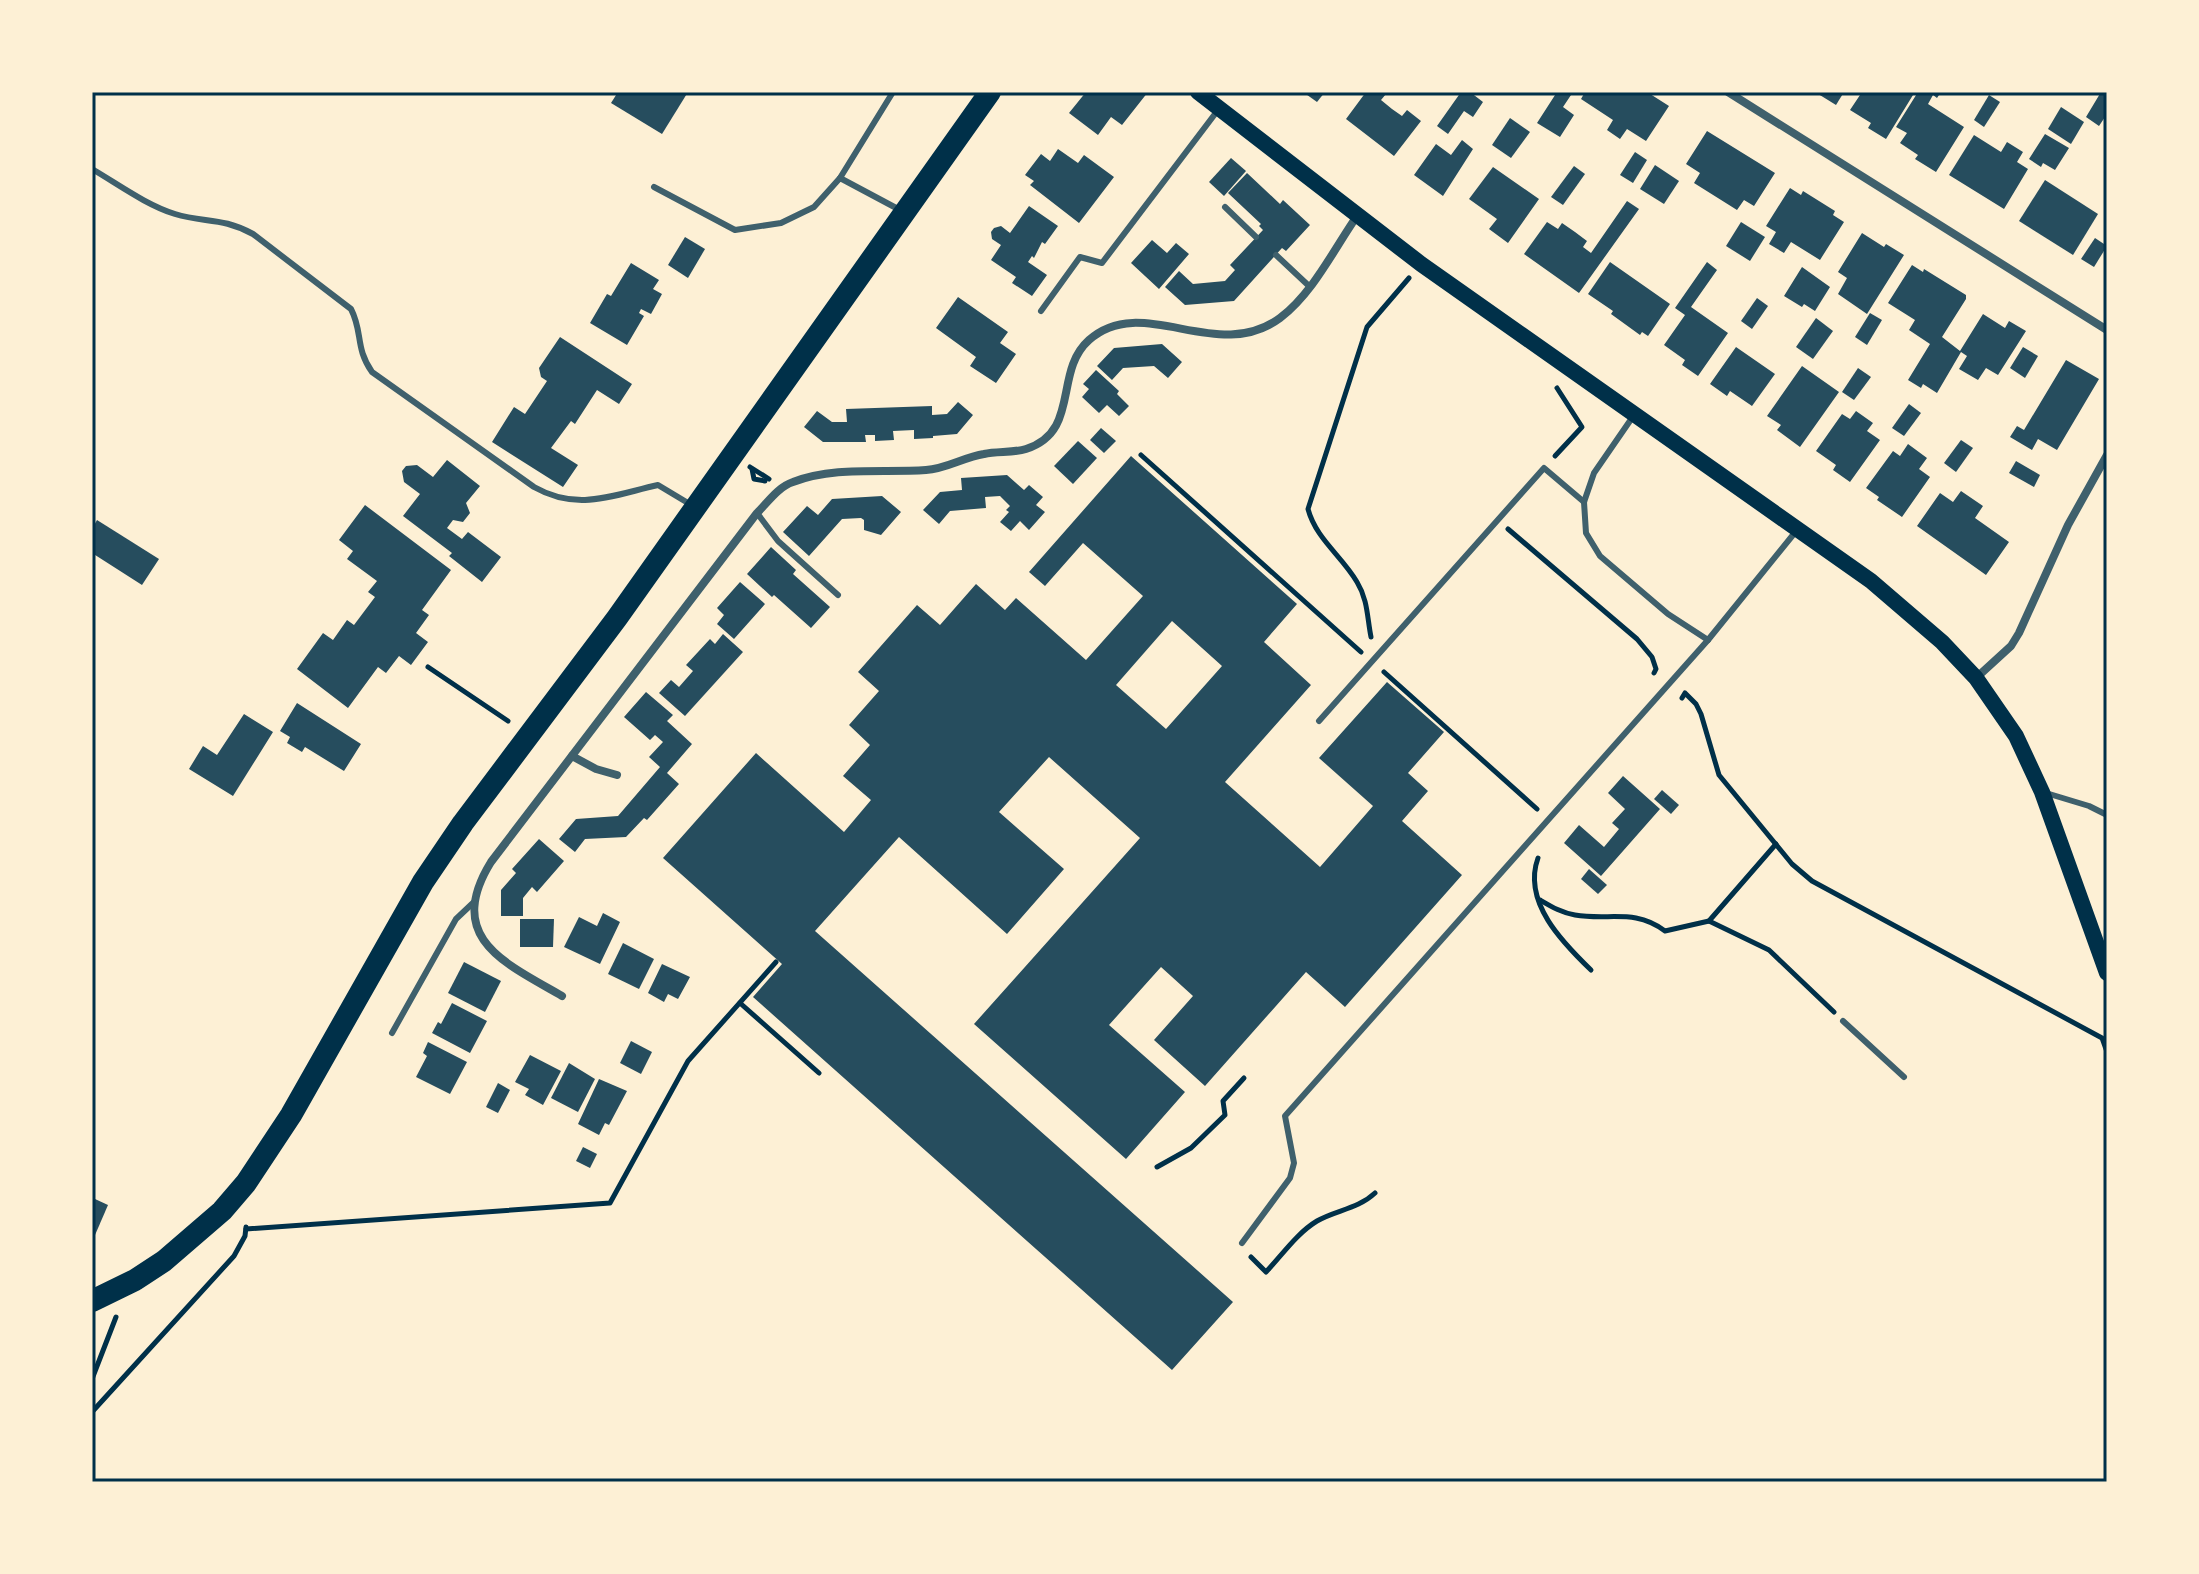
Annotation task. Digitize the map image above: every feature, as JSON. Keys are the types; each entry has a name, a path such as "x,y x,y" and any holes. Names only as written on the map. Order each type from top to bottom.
{"highway":[{"path":"92,1301 130,1283 190,1240 246,1183 291,1115 423,882 463,823 696,507 985,93"}],"main road":[{"path":"1198,92 1421,264 1871,581 1942,642 1976,678 2016,736 2042,792 2107,973"}],"street":[{"path":"1728,92 2107,330"},
{"path":"562,996 501,961 486,945 476,925 474,902 479,881 757,513 782,487 811,476 833,473 930,470 980,454 1024,450 1040,443 1053,431 1062,416 1075,357 1089,340 1108,328 1129,322 1224,336 1262,329 1293,307 1357,216"},
{"path":"1976,678 2011,646 2073,513 2107,455"},
{"path":"572,756 596,769 617,775"}],"lane":[{"path":"654,187 735,230 781,223 814,207 840,178 893,92"},
{"path":"1041,311 1080,257 1102,263 1219,108"},
{"path":"92,169 156,206 176,214 218,219 253,234 351,309 356,319 358,345 363,360 372,372 542,492 569,501 588,501 658,485 696,507"},
{"path":"840,178 903,212"},
{"path":"1225,207 1256,237"},
{"path":"1276,255 1309,286"},
{"path":"1636,413 1594,473 1584,502 1586,533 1600,556 1668,614 1708,640"},
{"path":"1319,721 1544,468 1584,502"},
{"path":"757,513 778,541 838,595"},
{"path":"1242,1243 1290,1178 1294,1163 1285,1116 1708,640 1797,530"},
{"path":"2042,792 2089,806 2107,815"},
{"path":"392,1033 456,919 474,902"},
{"path":"1843,1021 1904,1077"}],"path":[{"path":"1374,659 1365,596 1355,578 1317,531 1308,509 1367,327 1421,264"},
{"path":"1544,468 1582,427 1549,375"},
{"path":"1141,455 1374,659 1549,819 1555,826 1534,868 1535,891 1561,941 1591,970"},
{"path":"1498,521 1637,639 1652,657 1656,669 1654,673 1682,698 1685,693 1696,704 1719,775 1792,864 1812,881 2102,1038 2107,1052"},
{"path":"428,667 529,735"},
{"path":"1539,900 1561,912 1578,916 1647,919 1665,931 1709,921 1776,844"},
{"path":"1709,921 1769,950 1843,1021"},
{"path":"92,1412 226,1265 245,1236 246,1228 610,1203 688,1061 776,962"},
{"path":"740,1003 819,1073"},
{"path":"1157,1167 1191,1148 1225,1115 1223,1101 1244,1078"},
{"path":"1242,1243 1266,1272 1315,1222 1367,1201 1375,1193"},
{"path":"92,1379 130,1283"}],"building":[{"path":"618,92 688,92 662,134 611,103"},
{"path":"1086,92 1148,92 1122,125 1111,117 1098,135 1069,113"},
{"path":"1303,92 1325,92 1317,102"},
{"path":"1366,92 1383,92 1386,94 1381,100 1392,109 1402,116 1407,110 1421,121 1394,156 1346,119"},
{"path":"1461,92 1470,92 1483,102 1473,117 1464,111 1448,134 1437,126"},
{"path":"1557,92 1573,92 1563,107 1574,115 1560,137 1537,123"},
{"path":"1585,92 1647,92 1669,106 1646,141 1627,129 1620,139 1607,130 1613,120 1581,99"},
{"path":"1815,92 1844,92 1836,105"},
{"path":"1862,92 1908,92 1913,95 1886,139 1868,128 1871,123 1850,110"},
{"path":"1918,92 1941,92 1937,98 1933,95 1928,104 1964,127 1936,172 1915,159 1918,155 1900,143 1907,133 1896,127"},
{"path":"2101,92 2107,92 2107,118 2099,126 2086,117"},
{"path":"1989,95 2000,102 1984,127 1974,120"},
{"path":"2061,107 2084,122 2071,144 2048,129"},
{"path":"1510,118 1530,132 1511,158 1492,145"},
{"path":"1707,131 1775,173 1754,206 1744,200 1737,210 1694,183 1700,173 1686,164"},
{"path":"2045,134 2069,148 2055,170 2043,163 2041,167 2029,159"},
{"path":"1974,135 2001,152 2007,142 2023,152 2017,162 2028,169 2004,209 1949,175"},
{"path":"1462,140 1473,149 1443,196 1414,175 1436,144 1451,155"},
{"path":"1058,149 1078,163 1084,155 1114,177 1079,223 1030,185 1034,181 1025,175 1041,154 1050,161"},
{"path":"1635,152 1647,160 1633,183 1620,175"},
{"path":"1231,158 1246,171 1224,196 1209,182"},
{"path":"1655,165 1679,181 1664,204 1640,189"},
{"path":"1574,166 1585,174 1563,205 1551,197"},
{"path":"1493,167 1539,199 1508,243 1489,229 1497,219 1469,199"},
{"path":"1247,173 1280,204 1283,200 1310,225 1286,251 1282,248 1234,301 1185,305 1165,287 1179,271 1193,284 1225,281 1235,270 1230,265 1263,230 1259,226 1261,224 1228,193"},
{"path":"2045,180 2098,214 2073,255 2019,221"},
{"path":"1790,188 1801,195 1803,191 1835,211 1833,215 1844,222 1820,260 1791,242 1784,253 1769,244 1776,232 1766,226"},
{"path":"1627,201 1639,209 1579,293 1524,254 1547,222 1558,229 1562,223 1575,232 1587,241 1583,247 1591,253"},
{"path":"1029,206 1058,226 1028,262 1047,275 1032,296 1012,283 1016,277 991,260 1001,245 992,239 991,232 1001,226 1010,233"},
{"path":"1741,222 1765,237 1750,261 1726,246"},
{"path":"1862,233 1904,255 1867,314 1838,294 1847,278 1838,272"},
{"path":"685,237 705,249 688,278 668,265"},
{"path":"2095,238 2107,246 2094,267 2081,259"},
{"path":"1152,240 1167,253 1176,243 1189,254 1159,289 1131,263"},
{"path":"1610,262 1670,304 1648,336 1642,332 1640,335 1588,294"},
{"path":"1707,262 1717,270 1691,307 1728,333 1698,376 1682,365 1685,360 1664,345 1685,315 1675,308"},
{"path":"631,263 659,280 653,289 662,294 651,314 641,309 639,313 644,316 627,345 590,323"},
{"path":"1912,265 1966,295 1942,337 1960,351 1983,314 2005,328 2009,321 2026,331 1998,375 1986,368 1978,380 1959,369 1967,356 1961,352 1937,393 1923,384 1921,388 1908,380 1930,344 1909,330 1915,320 1888,303"},
{"path":"1802,267 1830,287 1815,311 1784,296"},
{"path":"958,297 1008,332 1000,343 1016,354 996,383 970,366 976,357 936,328"},
{"path":"1757,298 1768,306 1752,329 1741,321"},
{"path":"1870,313 1882,320 1867,345 1855,337"},
{"path":"1816,318 1833,331 1813,359 1796,347"},
{"path":"560,337 632,384 619,404 597,390 575,424 571,421 551,448 578,465 563,487 492,442 514,407 525,414 547,381 541,377 539,368"},
{"path":"1162,344 1182,362 1168,378 1154,366 1123,368 1112,380 1097,366 1114,348"},
{"path":"1736,347 1775,374 1752,406 1730,391 1727,396 1710,384"},
{"path":"2023,347 2038,356 2025,378 2010,368"},
{"path":"2066,360 2099,379 2057,450 2038,439 2032,450 2010,437 2017,426 2024,430"},
{"path":"1802,366 1839,392 1800,447 1777,430 1781,425 1767,416"},
{"path":"1858,368 1871,377 1854,400 1842,392"},
{"path":"1096,370 1119,391 1117,394 1129,406 1119,416 1107,405 1099,413 1082,397 1089,389 1083,384"},
{"path":"958,402 973,415 957,434 933,438 914,439 914,430 893,431 894,440 875,441 875,435 865,435 866,442 823,442 804,427 817,411 832,422 847,422 846,409 932,406 932,415 947,414"},
{"path":"1909,404 1921,413 1904,436 1892,428"},
{"path":"1856,411 1873,423 1867,431 1880,440 1850,482 1833,470 1836,465 1816,451 1842,414 1850,419"},
{"path":"1101,428 1116,441 1104,453 1090,440"},
{"path":"1961,440 1973,448 1956,472 1944,463"},
{"path":"1078,441 1097,458 1073,484 1054,466"},
{"path":"1908,444 1927,458 1919,469 1930,477 1902,517 1877,500 1879,497 1866,488 1893,451 1900,456"},
{"path":"1131,456 1297,604 1264,642 1311,685 1225,782 1320,867 1373,806 1319,758 1387,682 1444,732 1408,773 1428,791 1402,821 1462,875 1345,1007 1306,972 1205,1086 1154,1040 1193,996 1161,967 1109,1025 1185,1092 1126,1159 974,1024 1140,838 1049,757 999,812 1064,869 1007,934 899,837 815,931 1233,1302 1172,1370 753,997 782,964 663,858 756,753 844,832 871,800 843,776 870,745 849,725 879,691 858,672 917,605 940,625 976,584 1005,610 1016,598 1086,660 1143,596 1083,543 1045,586 1029,572","holes":["1172,621 1222,666 1166,729 1116,685"]},
{"path":"447,460 480,486 466,503 470,513 463,522 453,520 447,528 462,539 468,532 501,557 482,582 449,556 452,553 403,516 420,494 404,482 402,471 406,466 417,465 433,477"},
{"path":"2016,461 2040,475 2034,487 2009,473"},
{"path":"1007,475 1024,490 1029,485 1043,497 1036,505 1045,512 1029,530 1020,521 1011,531 1000,522 1010,506 1000,496 985,497 986,508 950,511 939,524 923,510 940,492 962,490 961,478"},
{"path":"1961,491 1983,506 1975,518 2009,542 1986,575 1917,526 1940,493 1953,502"},
{"path":"882,496 901,512 881,535 864,530 864,520 861,518 842,519 809,556 783,532 807,506 818,515 832,499"},
{"path":"365,505 451,570 422,610 429,615 416,633 428,642 411,665 399,656 386,673 378,667 348,708 297,669 323,633 333,640 347,620 354,625 375,597 368,592 377,581 347,559 353,551 339,540"},
{"path":"97,520 159,559 142,585 92,553 92,529"},
{"path":"771,547 796,570 793,574 830,607 811,628 747,574"},
{"path":"740,582 765,604 734,639 717,624 724,615 717,608"},
{"path":"723,634 743,652 685,716 659,693 671,680 679,687 693,671 686,665 710,639 715,644"},
{"path":"646,692 673,715 667,721 692,744 667,773 679,784 647,820 644,818 626,837 585,839 575,852 559,839 576,819 618,816 660,767 649,757 663,742 655,735 650,740 624,717"},
{"path":"297,703 361,744 344,771 305,747 302,752 287,743 290,737 280,731"},
{"path":"244,714 273,732 233,796 189,769 203,746 217,755"},
{"path":"1623,776 1660,809 1601,876 1564,843 1579,825 1604,847 1619,829 1612,823 1625,809 1608,793"},
{"path":"1662,790 1679,805 1671,814 1654,799"},
{"path":"539,839 564,861 537,892 532,887 523,898 523,916 501,916 501,890 516,873 512,869"},
{"path":"1589,869 1607,885 1598,894 1581,879"},
{"path":"603,913 620,922 600,964 564,947 579,917 597,926"},
{"path":"520,919 554,919 553,947 520,947"},
{"path":"623,943 654,959 639,989 608,974"},
{"path":"464,962 501,981 485,1012 448,993"},
{"path":"662,964 690,977 678,999 668,994 664,1002 648,993"},
{"path":"452,1003 487,1021 470,1053 432,1033 438,1022 441,1024"},
{"path":"631,1041 652,1052 641,1074 620,1063"},
{"path":"428,1042 467,1062 450,1094 416,1077 427,1056 423,1053"},
{"path":"530,1055 561,1071 543,1105 525,1095 529,1089 515,1082"},
{"path":"569,1063 595,1079 578,1112 551,1098"},
{"path":"599,1079 627,1091 609,1125 605,1123 599,1135 578,1124"},
{"path":"498,1083 510,1090 498,1113 486,1107"},
{"path":"583,1147 597,1154 590,1168 576,1161"},
{"path":"95,1199 108,1205 92,1242 92,1205"}]}
